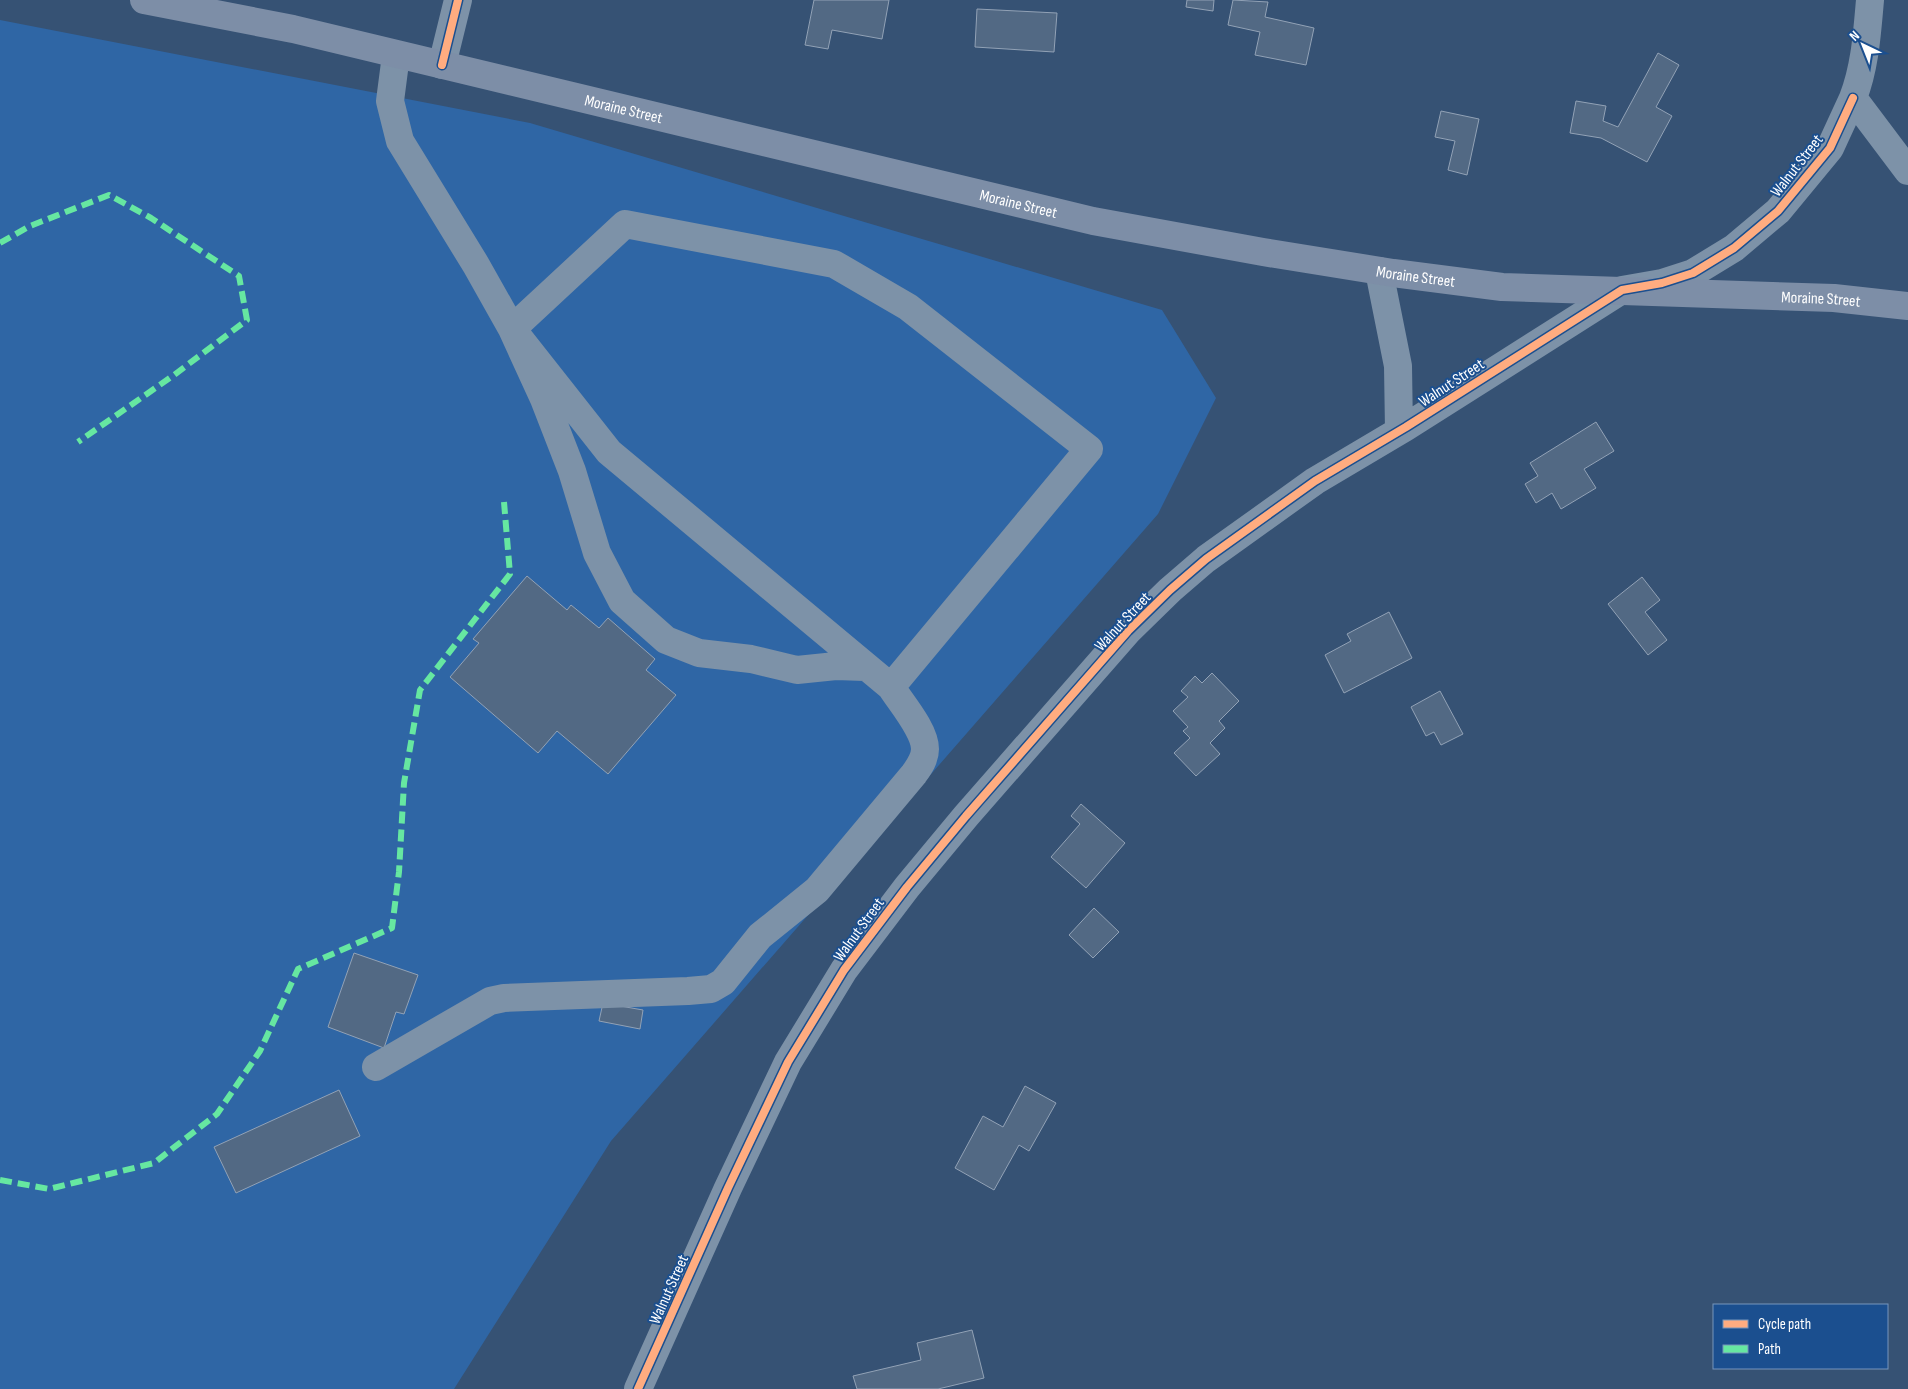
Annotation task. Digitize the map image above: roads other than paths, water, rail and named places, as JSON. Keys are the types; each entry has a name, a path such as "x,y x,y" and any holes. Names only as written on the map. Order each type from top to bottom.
{"main road":[{"name":"Moraine Street","path":"144,0 293,30 1093,221 1253,250 1380,271 1502,287 1834,298 1908,306"}],"street":[{"path":"442,66 458,0"},
{"name":"Walnut Street","path":"638,1389 728,1188 788,1062 844,970 906,887 1128,631 1170,590 1206,559 1314,481 1399,432 1622,290 1662,283 1693,273 1734,248 1778,211 1830,148 1853,98 1859,81 1867,42 1870,0"},
{"path":"396,55 390,101 400,141 476,265 512,329 544,399 568,462 597,553 622,601 666,640 700,653 752,659 797,670 836,666 866,667"},
{"path":"1853,98 1908,171"},
{"path":"512,329 625,224 834,264 908,307 1089,449 891,687"},
{"path":"1380,271 1398,366 1399,432"},
{"path":"376,1067 490,1001 504,998 711,989 723,982 760,936 817,890 914,774 922,762 925,749 923,734 891,687 609,452 512,329"}]}
